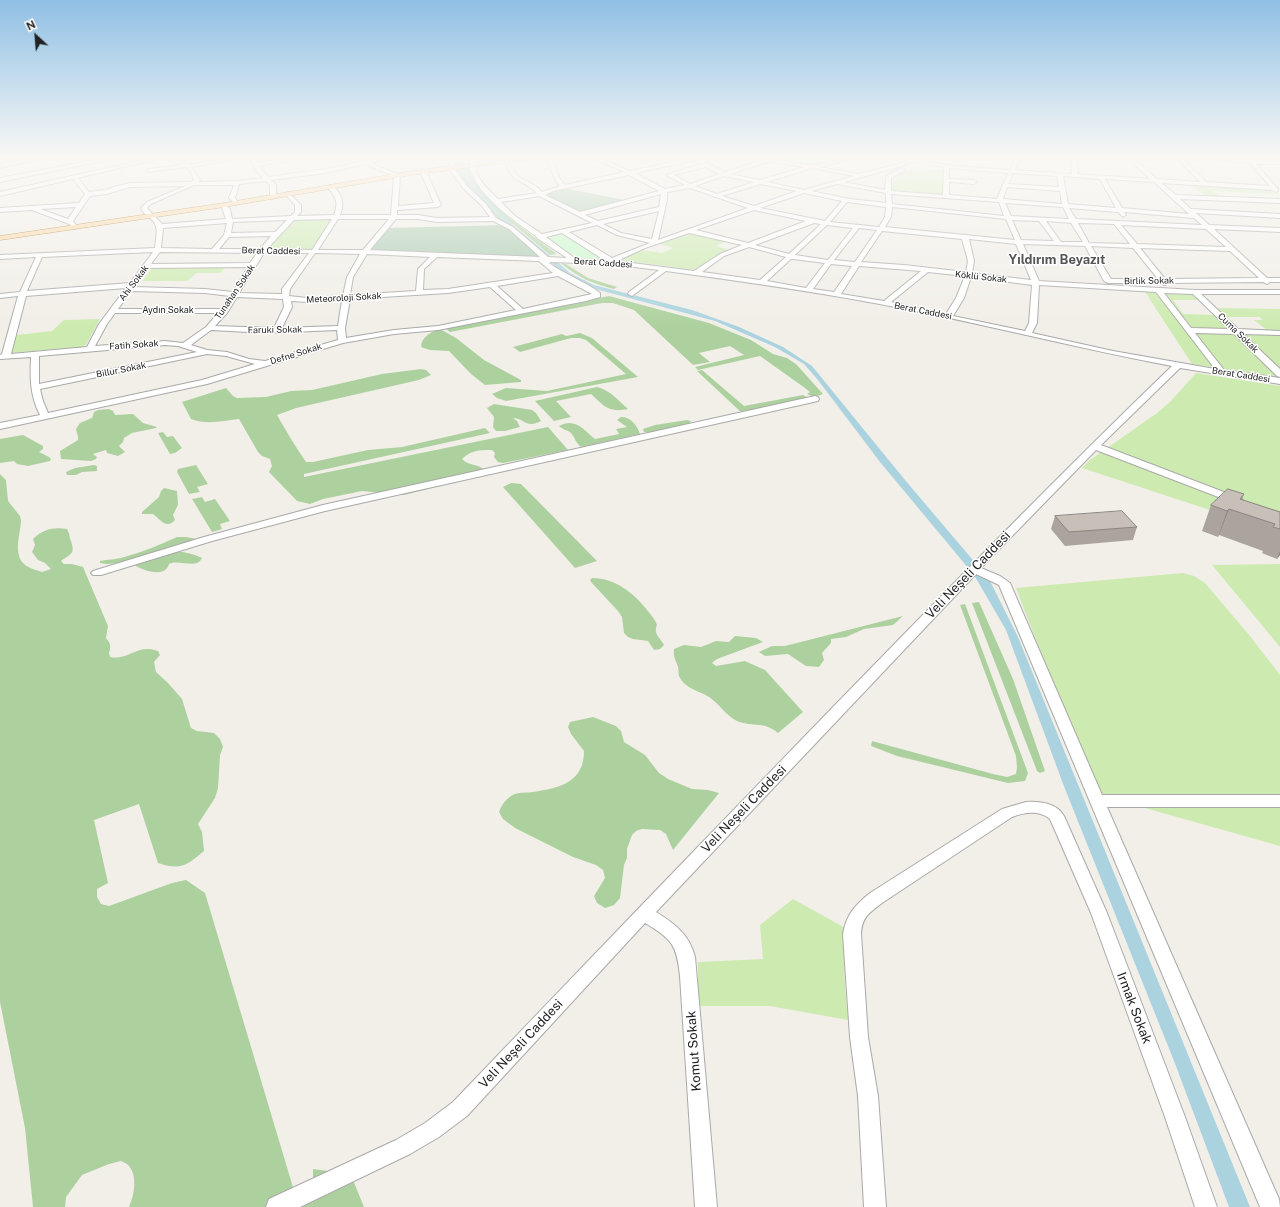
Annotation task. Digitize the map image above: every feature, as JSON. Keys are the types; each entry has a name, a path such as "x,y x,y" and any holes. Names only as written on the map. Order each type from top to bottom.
{"main road":[{"path":"0,238 73,224 162,214"}],"street":[{"path":"48,214 73,224 77,214"},
{"path":"214,250 228,235 231,229 228,214"},
{"name":"Tunahan Sokak","path":"184,346 210,328 224,311 263,251 276,234 296,214"},
{"path":"277,331 289,303 285,295 286,289 313,252 337,214"},
{"path":"490,214 494,219 511,228 559,274"},
{"path":"510,214 539,237 575,261"},
{"path":"581,214 622,236 656,242"},
{"path":"539,237 636,214"},
{"path":"656,242 661,214"},
{"path":"563,231 610,262 656,242 737,214"},
{"path":"751,214 756,216"},
{"path":"783,214 826,223 1018,242 1233,249"},
{"path":"762,282 834,214"},
{"path":"836,295 887,221 888,214"},
{"path":"975,214 1009,218 1209,227 1279,232"},
{"path":"1007,214 1035,280 1033,323 1028,334"},
{"path":"1069,214 1108,281"},
{"path":"1123,214 1127,224"},
{"path":"1176,214 1197,216 1278,293"},
{"path":"1250,214 1280,216"},
{"path":"151,216 160,226 158,250"},
{"path":"160,226 230,221 335,217 394,217 437,220 494,219"},
{"path":"342,341 341,328 352,272 364,252 394,217"},
{"path":"1041,219 1059,244"},
{"path":"695,273 719,257 812,221"},
{"path":"784,223 797,226"},
{"path":"1116,223 1162,280 1173,291"},
{"path":"808,290 857,226"},
{"name":"Köklü Sokak","path":"690,231 790,257 856,265 904,267 925,271 1159,291 1278,293"},
{"path":"228,235 276,234"},
{"path":"949,316 956,307 968,275 971,262 965,237"},
{"name":"Berat Caddesi","path":"0,257 158,250 214,250 364,252 545,261 610,262 762,282 885,303 1178,365 1280,381"},
{"name":"Ahi Sokak","path":"90,348 112,311 158,250"},
{"path":"3,357 23,293 40,255"},
{"path":"419,294 421,269 434,256"},
{"path":"146,266 253,265"},
{"path":"632,294 665,269"},
{"path":"885,303 925,271"},
{"name":"Meteoroloji Sokak","path":"0,296 23,293 131,287 280,296 300,300 419,294 492,285 559,274"},
{"name":"Defne Sokak","path":"0,426 197,384 342,341 394,332 438,328 596,296 593,292 559,274"},
{"name":"Birlik Sokak","path":"1035,280 1280,280"},
{"path":"492,285 522,312"},
{"path":"1159,291 1222,373"},
{"name":"Cuma Sokak","path":"1195,292 1280,374"},
{"name":"Aydın Sokak","path":"112,311 224,311"},
{"name":"Faruki Sokak","path":"210,328 277,331 341,328"},
{"path":"1189,330 1280,333"},
{"name":"Fatih Sokak","path":"3,357 156,343 184,346 207,352 227,354 266,364"},
{"name":"Billur Sokak","path":"35,387 207,352"},
{"path":"35,354 35,387 39,404 45,416"},
{"name":"Veli Neşeli Caddesi","path":"277,1207 403,1147 432,1130 460,1109 644,913 977,566 1094,446 1178,365"},
{"path":"97,573 208,539 323,508 815,399"},
{"path":"1094,446 1244,503"},
{"path":"977,566 1004,583 1271,1207"},
{"path":"1098,801 1280,801"},
{"name":"Irmak Sokak","path":"875,1207 868,1096 859,1037 852,922 857,914 876,898 1007,813 1026,807 1044,809 1052,812 1056,816 1099,913 1175,1117 1206,1207"},
{"name":"Komut Sokak","path":"644,913 667,929 680,942 685,952 689,976 706,1207"}],"green space":[{"path":"491,214 506,214 557,254 550,255 513,224 504,224"},
{"path":"334,217 312,249 268,249 297,219"},
{"path":"505,225 542,258 376,251 372,249 388,228"},
{"path":"691,232 728,241 716,246 730,250 696,270 621,260 642,250 662,253 673,248 659,244"},
{"path":"563,233 604,259 580,258 544,237"},
{"path":"561,263 566,264 588,278 617,287 614,289 592,282 579,276"},
{"path":"227,266 220,273 197,273 187,281 142,281 153,267"},
{"path":"1145,292 1192,293 1200,300 1173,300 1183,314 1216,315 1277,377 1192,364"},
{"path":"609,296 709,323 751,340 773,354 787,358 796,364 823,394 814,397 807,394 810,392 760,356 698,370 695,367 744,355 730,346 699,353 710,362 693,365 634,310 613,303 602,303 450,332 445,328"},
{"path":"1218,308 1280,309 1280,331 1268,331 1254,320 1262,320 1260,317 1225,317"},
{"path":"100,319 86,345 81,347 10,353 17,335 52,331 64,320"},
{"path":"440,329 456,338 484,360 521,380 521,382 485,385 471,374 449,351 430,350 421,347 421,343 425,337"},
{"path":"580,333 592,338 638,377 506,401 497,398 492,394 506,388 547,391 626,374 586,340 580,338 571,338 520,352 513,347 562,334 566,336"},
{"path":"1242,333 1280,334 1280,369"},
{"path":"421,369 426,370 431,375 419,380 296,408 277,415 306,462 313,462 368,450 402,447 485,428 490,433 304,474 304,477 548,427 568,450 503,463 498,462 494,457 495,453 492,450 476,451 462,459 465,462 481,467 488,474 404,495 362,491 323,499 310,504 297,501 269,472 272,466 270,459 262,456 258,452 239,419 215,422 197,421 191,419 182,402 226,388 233,396 237,398 266,397 291,391 312,390 382,374"},
{"path":"702,370 744,406 803,395 810,399 743,414 697,371"},
{"path":"1196,373 1280,386 1280,533 1082,468 1090,460 1157,413 1171,401"},
{"path":"597,387 610,393 628,409 616,410 607,408 591,394 556,401 571,417 554,421 535,401"},
{"path":"494,404 532,410 541,421 528,424 517,418 513,418 517,421 520,427 505,431 496,431 493,427 494,417 487,408"},
{"path":"109,409 113,411 115,415 133,414 143,423 157,427 132,433 124,438 123,442 119,446 125,452 118,456 107,453 106,450 93,454 97,457 91,461 61,459 60,451 78,440 76,429 80,423 92,418 94,412 98,410"},
{"path":"621,417 631,420 640,434 581,447 571,433 559,426 570,423 575,424 595,439 619,434 616,429 627,427 617,420"},
{"path":"687,420 691,421 689,424 657,432 644,432 643,429 655,425"},
{"path":"163,432 167,437 173,436 182,448 175,453 170,454 158,433"},
{"path":"23,435 43,446 43,449 39,452 49,457 51,459 50,461 28,466 17,464 14,461 0,463 0,439"},
{"path":"94,465 97,466 97,471 82,472 76,475 67,475 66,472 75,468"},
{"path":"196,465 208,484 197,487 200,492 189,494 177,472 178,469"},
{"path":"0,474 6,480 8,501 20,516 21,520 18,549 21,560 25,565 42,572 51,569 45,563 38,560 32,552 35,545 33,539 45,531 58,528 67,529 73,548 72,553 61,561 64,564 72,564 83,567 108,626 106,638 110,646 110,657 122,657 145,649 158,651 160,655 154,662 156,672 182,699 191,728 197,731 214,733 220,739 223,747 220,755 218,788 215,798 198,824 202,832 204,851 193,860 183,865 172,866 158,863 139,804 94,820 108,883 97,889 97,897 101,904 109,906 172,883 186,880 205,893 295,1194 313,1187 313,1169 343,1173 353,1180 364,1207 129,1207 134,1192 134,1176 128,1165 121,1161 109,1164 82,1175 66,1197 65,1207 33,1207 25,1128 0,1002"},
{"path":"511,483 521,484 597,561 575,568 503,487"},
{"path":"164,488 177,491 178,505 173,515 175,520 169,524 163,523 153,514 142,514 142,512 159,497"},
{"path":"202,497 205,502 215,499 230,521 220,524 222,529 212,532 192,499"},
{"path":"177,537 197,539 172,551 187,553 202,558 196,563 192,564 169,564 167,569 157,572 151,572 139,568 130,562 107,564 100,563 100,561 118,559 158,546"},
{"path":"1280,564 1280,647 1212,565"},
{"path":"1183,573 1194,576 1205,583 1250,636 1280,675 1280,846 1095,794 1016,588"},
{"path":"592,578 608,581 630,592 642,604 655,621 657,625 656,633 664,645 660,649 654,650 648,641 628,637 624,633 622,617 591,582 590,580"},
{"path":"979,602 1013,679 1045,771 1040,773 1037,771 972,603"},
{"path":"965,604 1028,773 1025,781 1008,783 897,756 871,746 872,741 993,774 1007,777 1016,774 1016,756 960,605"},
{"path":"903,616 893,625 864,629 846,637 831,639 831,643 822,653 824,660 819,667 806,666 788,654 765,656 759,652 772,646 785,646"},
{"path":"735,636 756,638 763,642 717,659 712,663 716,666 745,661 765,670 803,712 778,733 762,725 746,724 735,720 709,697 685,684 679,676 674,657 674,649 684,645 701,647 716,641 729,642"},
{"path":"593,717 616,726 621,731 624,742 645,755 659,773 668,779 692,789 708,790 719,793 673,850 666,834 660,830 642,829 636,831 632,835 627,849 627,858 624,865 620,898 614,905 605,908 597,903 594,896 605,878 603,870 596,865 573,857 515,828 503,819 499,812 505,801 512,795 552,788 569,782 575,777 580,770 584,751 571,734 568,727 570,722"},
{"path":"793,899 847,929 844,963 848,1020 770,1006 698,1006 698,962 763,959 760,925"}],"water":[{"path":"497,214 502,214 570,273 594,285 692,310 739,327 783,347 812,366 905,480 989,579 1018,637 1250,1207 1229,1207 1174,1061 1065,789 1006,630 974,575 880,462 818,380 804,364 775,347 715,321 599,290 573,278 561,271"}],"building":[{"path":"1228,489 1244,494 1240,499 1280,512 1280,529 1273,527 1275,524 1229,509 1227,511 1211,505"},
{"path":"1122,511 1137,527 1069,532 1055,516"}],"district":[{"name":"Yıldırım Beyazıt","path":"1057,260"}]}
